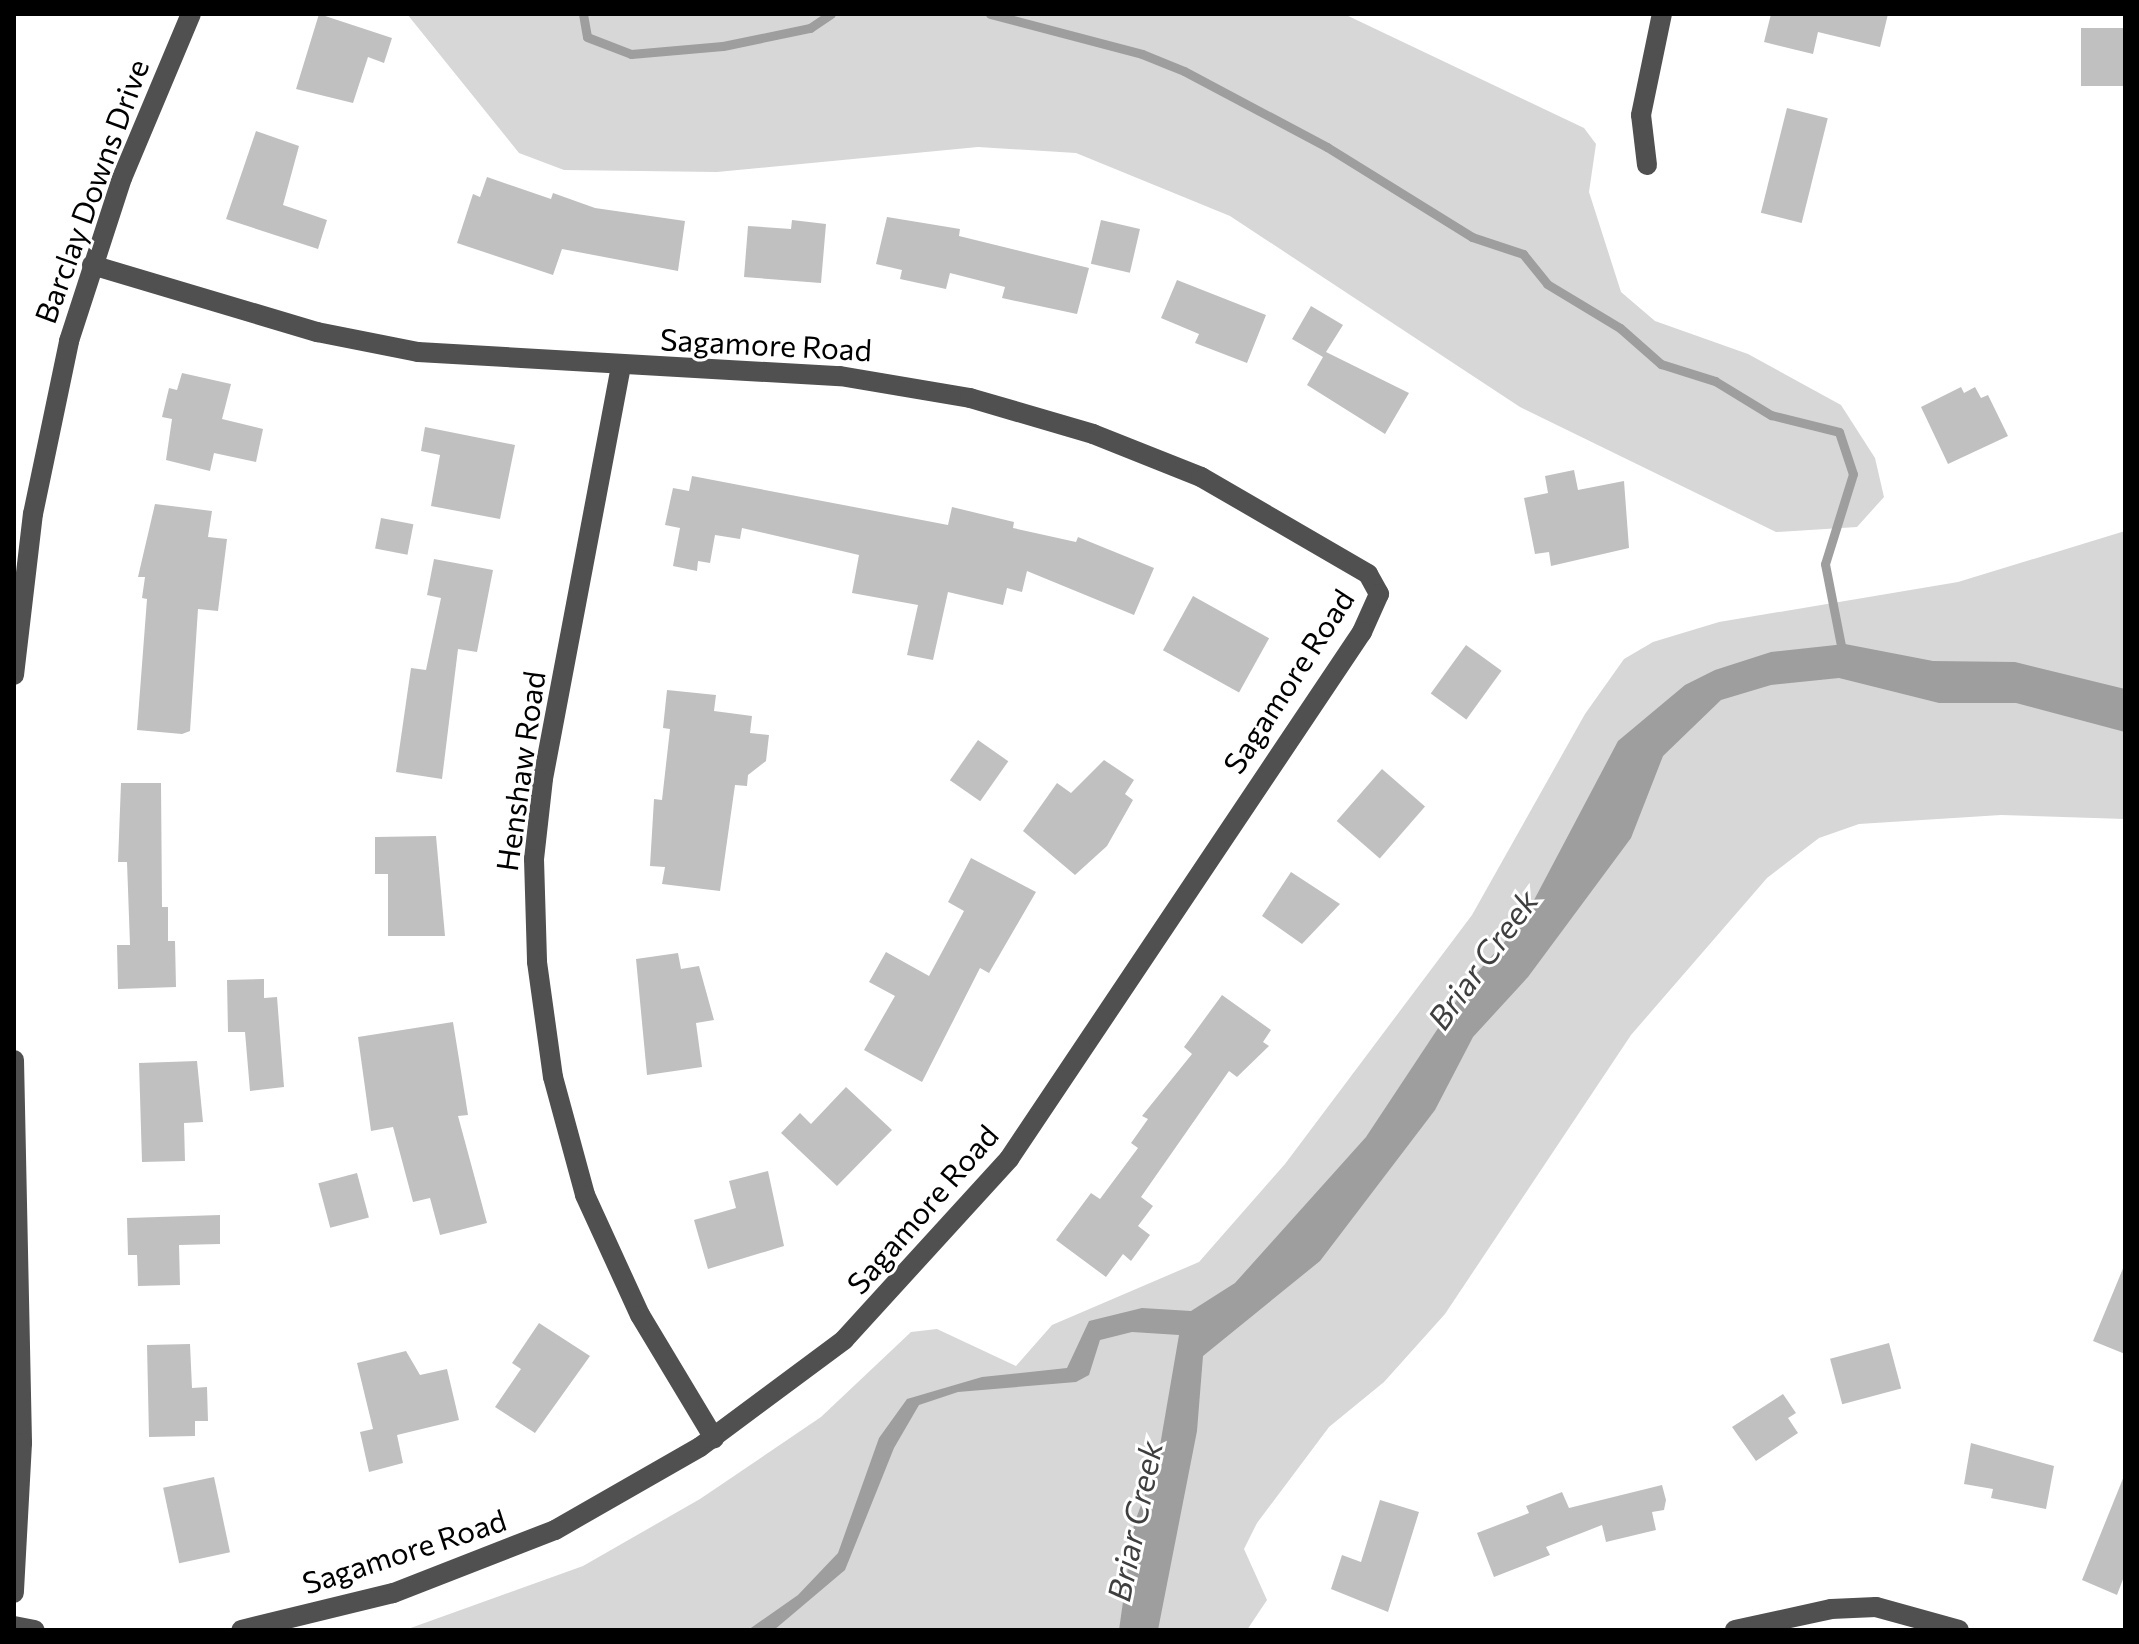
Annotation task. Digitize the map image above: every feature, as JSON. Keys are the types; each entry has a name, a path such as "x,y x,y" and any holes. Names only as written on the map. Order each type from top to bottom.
{"street":[{"name":"Barclay Downs Drive","path":"14,675 39,475 92,265 191,14"},
{"path":"1647,165 1641,115 1662,14"},
{"name":"Sagamore Road","path":"92,265 284,323 403,350 885,381 1041,417 1221,487 1372,577 1379,594 1362,632 991,1183 855,1330 714,1438 592,1512 515,1548 393,1593 241,1630"},
{"name":"Henshaw Road","path":"621,366 543,779 534,859 537,962 550,1065 585,1195 640,1315 714,1438"},
{"path":"14,1060 22,1443 14,1593"},
{"path":"1735,1630 1831,1609 1876,1607 1959,1630"},
{"path":"14,1626 35,1630"}],"shaded area":[{"path":"407,14 1344,14 1584,128 1596,144 1589,192 1621,292 1655,321 1748,354 1841,405 1875,458 1884,497 1857,527 1776,532 1520,407 1230,216 1076,153 978,147 717,172 564,170 519,153"},
{"path":"2125,531 2125,819 2001,815 1859,824 1819,838 1767,878 1631,1035 1445,1314 1384,1382 1329,1427 1257,1523 1244,1549 1267,1600 1247,1630 405,1630 583,1566 700,1499 821,1417 911,1332 937,1329 1016,1366 1052,1325 1199,1262 1285,1164 1472,915 1585,714 1624,659 1653,642 1719,622 1958,582"},
{"path":"1845,644 1933,661 2015,662 2125,689 2125,732 2016,703 1939,703 1839,678 1771,685 1721,700 1663,756 1631,838 1528,977 1473,1037 1435,1110 1320,1261 1203,1356 1197,1431 1158,1630 1119,1630 1134,1524 1157,1463 1179,1335 1132,1332 1100,1340 1089,1375 1076,1382 958,1392 919,1405 894,1448 845,1570 774,1630 748,1630 798,1595 838,1553 879,1438 907,1399 982,1377 1067,1368 1089,1321 1142,1308 1191,1311 1235,1283 1366,1137 1468,983 1523,921 1618,741 1685,685 1715,670 1771,652"}],"building":[{"path":"319,14 392,38 384,63 368,57 353,103 296,89"},
{"path":"1771,14 1888,14 1880,47 1818,32 1813,54 1764,42"},
{"path":"2081,28 2125,28 2125,86 2081,86"},
{"path":"1787,108 1828,118 1802,223 1761,213"},
{"path":"256,131 299,146 283,205 327,220 318,249 226,219"},
{"path":"487,177 551,199 553,193 595,208 685,221 678,271 562,249 553,275 457,243 473,194 480,197"},
{"path":"887,217 960,229 959,236 1089,268 1077,314 1002,298 1005,287 950,273 946,289 900,279 902,270 876,264"},
{"path":"792,220 826,224 821,283 744,277 748,226 791,229"},
{"path":"1101,220 1140,229 1130,273 1091,264"},
{"path":"1177,280 1266,315 1247,363 1195,343 1199,334 1161,318"},
{"path":"1311,306 1343,325 1326,352 1409,393 1385,434 1307,385 1323,357 1292,339"},
{"path":"182,373 231,384 222,419 263,429 256,462 214,453 210,471 166,460 172,419 162,417 169,388 177,390"},
{"path":"1961,387 1964,393 1975,387 1981,398 1988,395 2008,436 1948,464 1921,407"},
{"path":"425,427 515,445 500,519 431,506 440,455 421,451"},
{"path":"1574,470 1578,490 1624,481 1629,548 1551,566 1549,552 1535,554 1524,498 1548,493 1545,476"},
{"path":"692,476 948,525 952,507 1014,522 1013,528 1076,542 1078,537 1154,568 1134,615 1027,571 1022,592 1007,588 1003,605 948,592 933,660 907,655 918,605 852,593 859,555 742,528 740,539 715,535 710,563 698,561 697,571 673,566 680,528 665,525 673,488 689,491"},
{"path":"155,504 212,511 208,537 227,539 218,611 198,609 190,731 182,734 137,730 147,599 142,598 145,577 138,577"},
{"path":"381,518 413,524 407,555 375,548"},
{"path":"434,559 493,570 477,652 458,649 442,779 396,772 411,668 426,670 441,598 427,595"},
{"path":"1193,596 1269,638 1239,692 1163,650"},
{"path":"1466,645 1502,671 1466,719 1431,694"},
{"path":"667,690 716,695 714,711 752,716 750,733 769,735 766,761 748,775 747,786 735,785 720,891 662,884 665,867 650,866 654,799 662,800 670,729 663,728"},
{"path":"978,740 1008,761 980,801 950,780"},
{"path":"1104,760 1134,780 1125,794 1133,800 1107,846 1075,875 1023,831 1057,783 1071,793"},
{"path":"1382,769 1425,806 1380,858 1337,821"},
{"path":"121,783 161,783 162,907 168,907 168,941 175,941 176,987 118,989 117,945 130,945 127,862 118,862"},
{"path":"436,836 445,936 388,936 388,874 375,874 375,837"},
{"path":"971,858 1036,892 989,973 980,968 922,1082 864,1050 895,996 869,982 886,952 929,976 964,911 948,902"},
{"path":"1291,872 1340,904 1302,944 1262,916"},
{"path":"678,953 681,969 699,966 714,1020 696,1023 702,1067 647,1075 636,959"},
{"path":"264,979 264,998 277,997 284,1087 250,1091 245,1032 228,1032 227,980"},
{"path":"1222,995 1271,1030 1263,1042 1269,1046 1237,1077 1229,1071 1141,1197 1153,1206 1138,1226 1150,1235 1131,1261 1123,1254 1106,1277 1056,1240 1091,1193 1100,1199 1138,1148 1131,1143 1148,1119 1142,1116 1192,1054 1184,1047"},
{"path":"453,1022 468,1115 458,1116 487,1223 440,1235 430,1198 413,1202 393,1127 371,1131 358,1037"},
{"path":"197,1061 203,1122 184,1123 185,1161 142,1162 139,1063"},
{"path":"846,1087 892,1130 837,1186 781,1133 800,1113 811,1124"},
{"path":"768,1171 784,1246 708,1269 694,1220 736,1208 729,1181"},
{"path":"357,1173 369,1217 330,1228 318,1183"},
{"path":"220,1215 220,1244 179,1245 180,1285 138,1286 137,1255 128,1255 127,1218"},
{"path":"2125,1266 2125,1354 2093,1341"},
{"path":"539,1323 590,1356 535,1433 495,1407 521,1369 512,1363"},
{"path":"1889,1343 1901,1388 1842,1404 1830,1359"},
{"path":"190,1344 192,1388 207,1387 208,1421 195,1421 195,1436 149,1437 147,1345"},
{"path":"406,1351 420,1375 447,1369 459,1420 397,1435 403,1463 369,1472 360,1432 373,1429 357,1363"},
{"path":"1783,1394 1796,1413 1788,1418 1798,1433 1756,1461 1732,1427"},
{"path":"1971,1443 2054,1466 2046,1509 1991,1498 1993,1489 1964,1484"},
{"path":"2124,1476 2125,1574 2117,1595 2082,1580"},
{"path":"214,1477 230,1552 179,1563 163,1488"},
{"path":"1662,1485 1666,1500 1664,1510 1652,1512 1656,1530 1606,1542 1602,1525 1546,1547 1550,1555 1494,1577 1477,1533 1529,1513 1526,1506 1562,1492 1569,1508"},
{"path":"1380,1500 1419,1512 1388,1612 1331,1589 1342,1555 1361,1562"}],"waterway":[{"path":"583,14 587,37 631,54 723,46 810,28 831,14"},
{"path":"990,14 1142,54 1184,71 1327,147 1472,237 1523,254 1547,284 1620,328 1661,364 1715,381 1771,415 1839,432 1853,474 1825,564 1843,656"}],"water label":[{"name":"Briar Creek","path":"1482,959"},
{"name":"Briar Creek","path":"1134,1521"}]}
